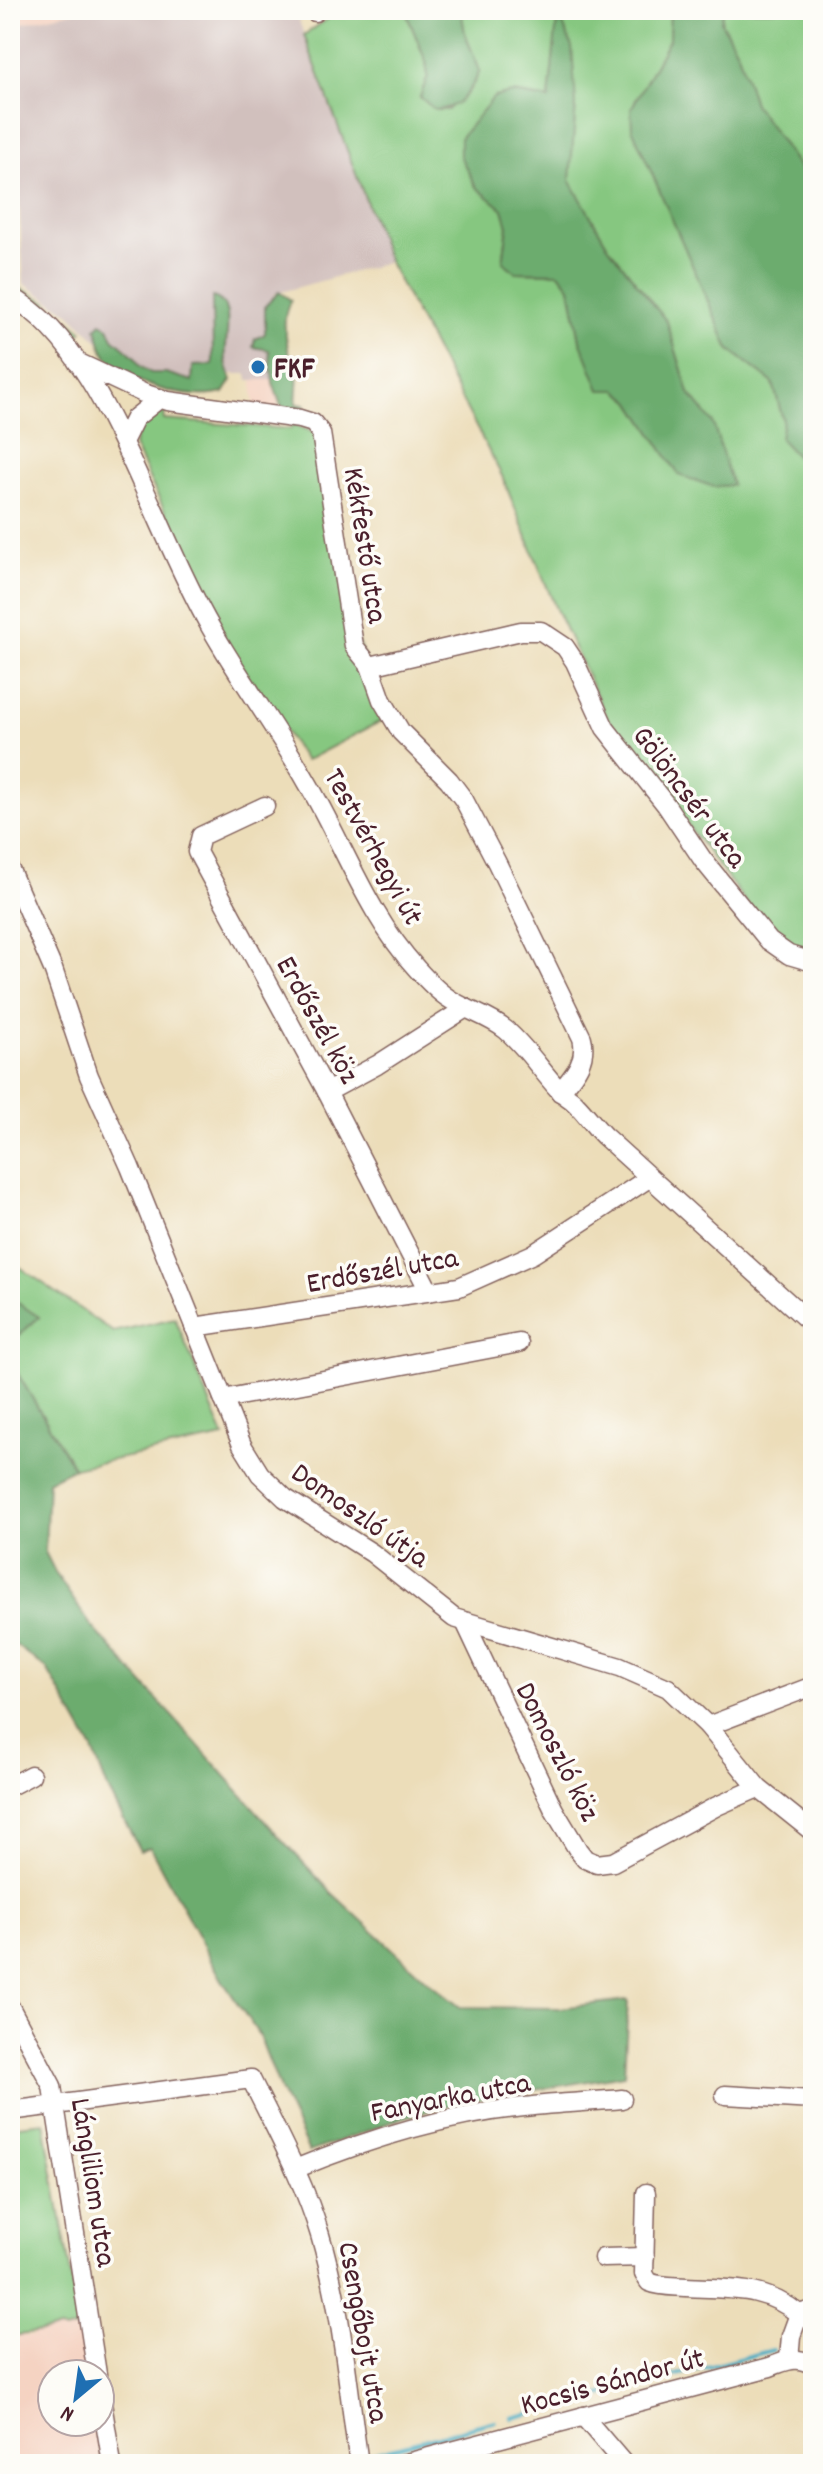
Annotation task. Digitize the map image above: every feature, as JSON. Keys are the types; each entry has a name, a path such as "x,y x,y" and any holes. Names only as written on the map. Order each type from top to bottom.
{"street":[{"name":"Testvérhegyi út","path":"10,296 44,321 77,362 123,442 195,601 309,784 377,917 401,950 431,985 503,1028 532,1056 560,1092 574,1101 592,1124 813,1325"},
{"name":"Kékfestő utca","path":"77,362 160,398 300,419 317,427 323,438 352,639 357,651 370,666 382,700 401,732 449,780 468,808 582,1038 582,1060 560,1092"},
{"path":"123,442 135,418 160,398"},
{"name":"Gölöncsér utca","path":"370,666 508,633 541,631 553,636 575,662 605,728 666,805 703,860 769,941 789,955 813,962"},
{"name":"Erdőszél köz","path":"265,806 201,836 197,852 327,1092 429,1291"},
{"name":"Domoszló útja","path":"10,870 47,953 89,1076 126,1156 223,1399 250,1459 276,1491 372,1553 454,1618 508,1632 646,1677 668,1688 708,1726 758,1788 813,1832"},
{"path":"327,1092 399,1052 466,1008"},
{"name":"Erdőszél utca","path":"194,1327 474,1282 533,1254 649,1178"},
{"path":"223,1399 519,1343"},
{"name":"Domoszló köz","path":"465,1622 554,1810 585,1859 597,1864 613,1862 717,1806 758,1788"},
{"path":"708,1726 813,1686"},
{"path":"10,1786 31,1775"},
{"name":"Lángliliom utca","path":"10,2007 52,2086 94,2358"},
{"name":"Csengőbojt utca","path":"54,2104 251,2079 295,2169 320,2233 330,2273 359,2464"},
{"path":"725,2095 813,2100"},
{"name":"Fanyarka utca","path":"295,2169 355,2144 467,2116 523,2107 622,2099"},
{"path":"10,2111 54,2104"},
{"path":"646,2193 646,2280 667,2286 756,2291 806,2312 791,2336 789,2359 802,2359 813,2365"},
{"path":"603,2258 645,2257"},
{"name":"Kocsis Sándor út","path":"403,2464 770,2367 789,2359"},
{"path":"583,2416 624,2464"},
{"path":"108,2438 112,2464"}],"shaded area":[{"path":"10,10 80,10 10,26"},
{"path":"80,10 295,10 389,262 274,294 277,380 248,380 247,374 220,374 220,388 132,374 68,312 24,284 10,92 10,26"},
{"path":"252,380 277,380 278,408 258,407 254,403"},
{"path":"80,2327 85,2358 36,2358 36,2438 97,2438 101,2464 10,2464 10,2336"}],"green space":[{"path":"328,10 405,10 426,61 428,76 420,97 436,110 448,110 480,71 465,34 461,10 670,10 669,40 631,109 729,349 773,383 783,420 799,459 813,463 813,955 772,937 608,720 556,609 502,476 389,262 304,35 329,18","holes":["558,13 576,104 569,180 608,246 667,322 689,393 713,423 679,475 631,401 617,390 580,340 570,287 559,273 517,272 503,262 508,226 503,209 512,93 549,99"]},
{"path":"405,10 461,10 465,34 480,71 458,103 435,110 420,97 428,76 426,61"},
{"path":"670,10 723,10 721,22 738,53 754,104 813,187 813,463 799,459 780,439 783,420 773,383 729,349 632,128 631,109 669,40"},
{"path":"723,10 813,10 813,187 754,104 738,53 721,22"},
{"path":"558,11 572,47 576,104 570,180 608,246 667,322 689,393 713,423 732,485 714,487 679,475 631,401 617,390 600,390 580,340 570,287 559,273 516,272 503,262 508,226 503,209 476,187 460,156 460,138 494,97 512,93 549,99"},
{"path":"22,289 45,301 82,331 74,338 69,337 17,290"},
{"path":"279,292 291,300 286,313 285,332 289,353 297,359 296,404 305,408 290,410 281,406 273,383 269,350 253,347 255,339 265,334 265,306"},
{"path":"212,297 220,300 227,314 226,361 232,380 224,393 176,393 141,382 113,364 103,349 96,328 101,323 108,327 113,338 134,356 140,366 151,373 166,373 192,381 193,366 213,365"},
{"path":"165,411 164,420 291,429 292,424 316,433 346,606 385,719 305,761 232,653 134,446 143,422"},
{"path":"17,1265 113,1332 175,1318 224,1437 74,1468 10,1361 10,1343 39,1317 10,1298 10,1271"},
{"path":"10,1298 39,1317 10,1343"},
{"path":"10,1361 74,1468 48,1481 45,1552 90,1624 331,1892 460,2007 559,2008 628,2000 624,2075 453,2104 402,2118 309,2152 259,2035 222,1980 150,1847 140,1851 108,1789 93,1750 47,1669 10,1641"},
{"path":"44,2122 80,2327 10,2336 10,2126"}],"waterway":[{"path":"807,2341 813,2340"},
{"path":"512,2418 773,2350"},
{"path":"370,2454 495,2421"},
{"path":"333,2464 340,2462"}],"place":[{"name":"FKF","path":"258,367"}]}
